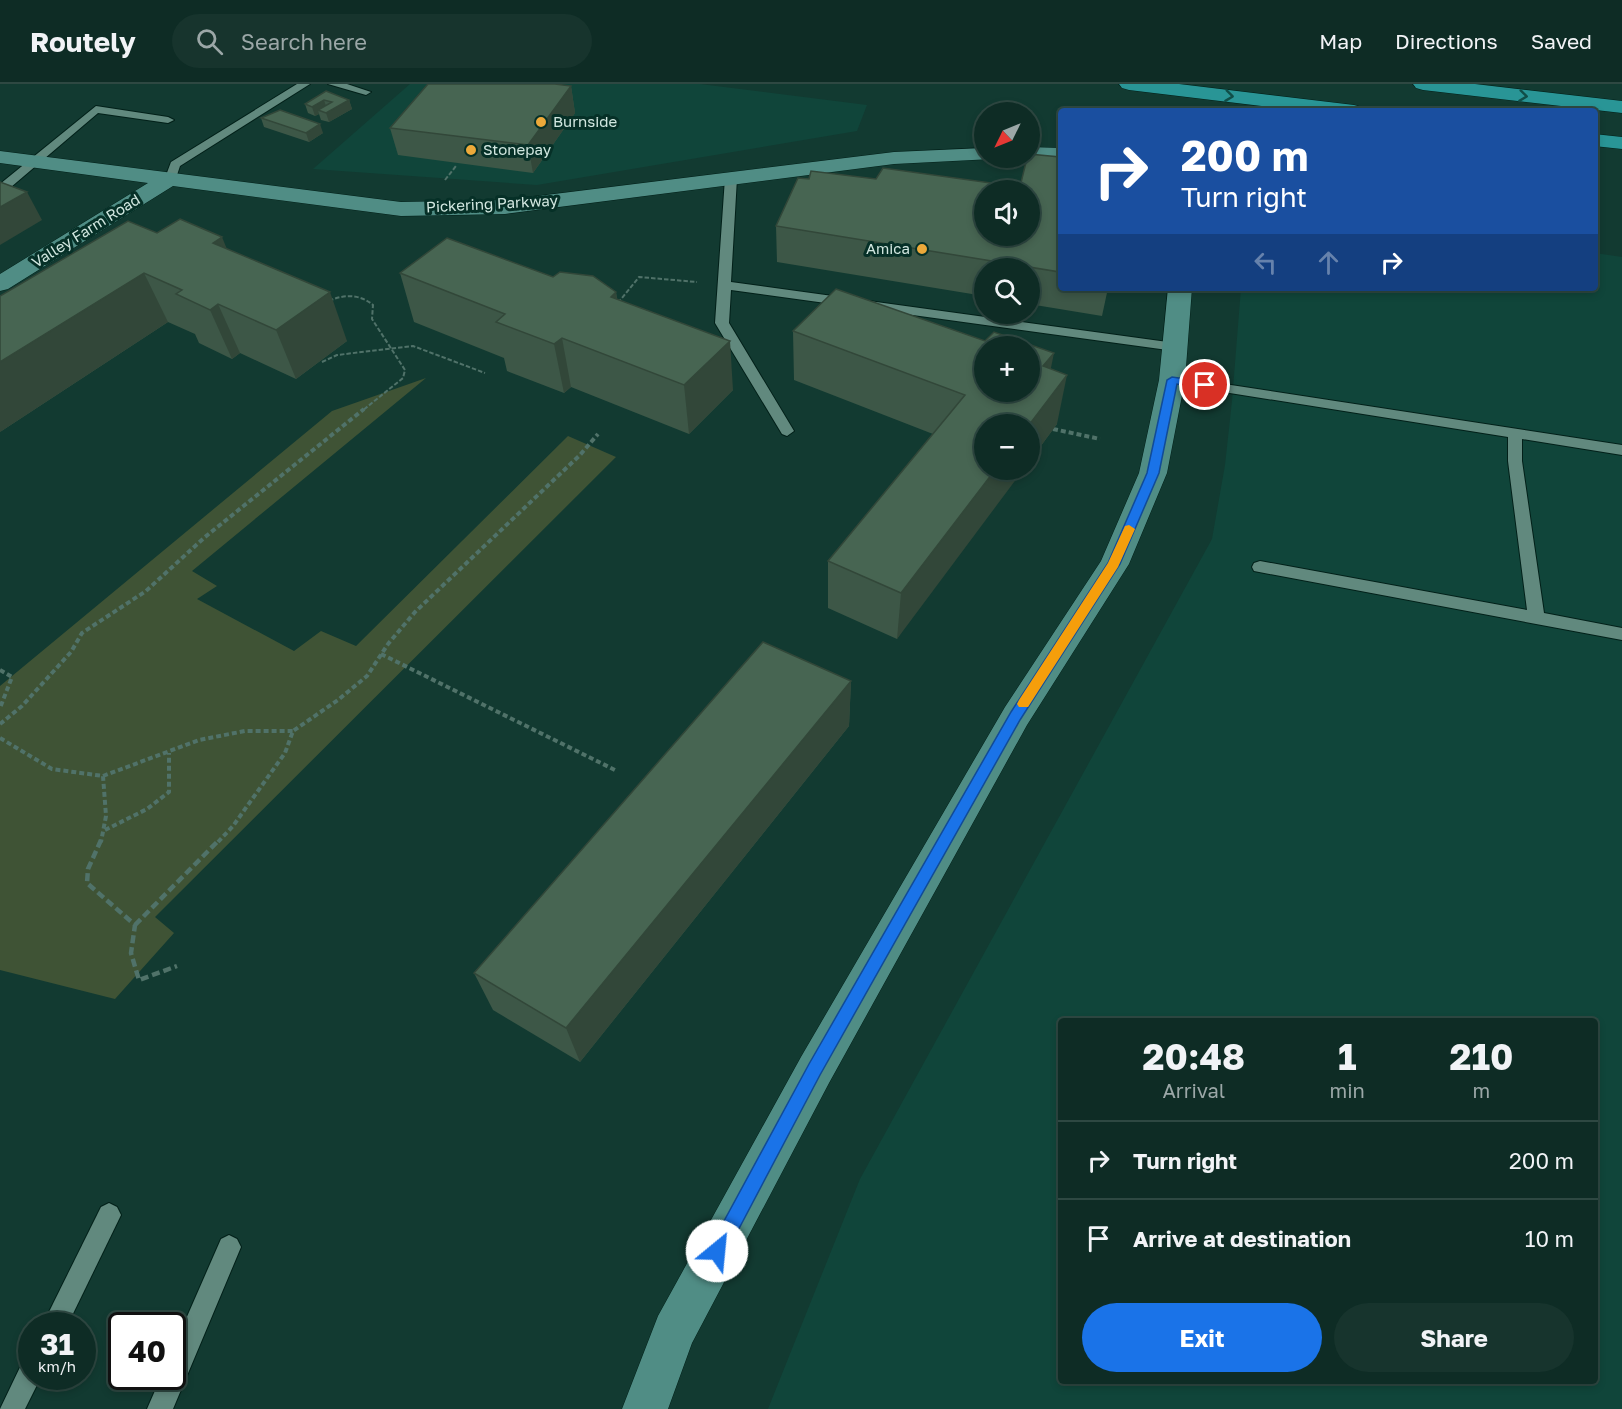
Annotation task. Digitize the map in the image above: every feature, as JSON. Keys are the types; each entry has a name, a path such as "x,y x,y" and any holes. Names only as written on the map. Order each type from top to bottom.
{"highway":[{"path":"1129,84 1329,108"},
{"path":"1423,84 1622,108"},
{"path":"1598,140 1622,143"}],"street":[{"path":"1040,153 1058,154"},
{"name":"Pickering Parkway","path":"0,157 93,171 171,178 401,209 505,207 894,159 974,155"},
{"name":"Valley Farm Road","path":"0,284 171,178"},
{"path":"645,1409 674,1332 815,1070 1016,716 1114,564 1153,473 1174,364 1180,291"}],"lane":[{"path":"171,178 175,164 305,84"},
{"path":"333,84 366,92"},
{"path":"0,190 96,109 168,120"},
{"path":"731,178 723,323 787,431"},
{"path":"724,285 1174,364 1515,433 1622,450"},
{"path":"1515,433 1515,461 1536,618"},
{"path":"1260,567 1622,634"},
{"path":"61,1312 109,1215"},
{"path":"160,1409 229,1247"},
{"path":"12,1409 22,1390"}],"path":[{"path":"443,183 456,166"},
{"path":"614,309 639,277 724,285"},
{"path":"0,724 22,706 71,652 82,633 146,591 205,537 403,378 405,370 372,319 373,305 369,301 352,295 336,297 326,302"},
{"path":"322,362 337,355 414,346 485,373"},
{"path":"1053,429 1100,439"},
{"path":"0,738 52,769 103,776 199,740 244,731 293,731 338,700 367,676 381,654 415,612 580,455 598,434"},
{"path":"381,654 615,770"},
{"path":"0,670 12,677 0,708"},
{"path":"177,966 139,980 130,953 135,925 233,826 285,753 293,731"},
{"path":"105,830 150,809 169,792 169,753"},
{"path":"103,776 106,800 105,830 86,872 87,884 135,925"}],"shaded area":[{"path":"410,84 700,84 867,105 857,131 537,185 313,169"},
{"path":"1598,253 1622,257 1622,1409 768,1409 860,1179 1212,539 1225,465 1241,291 1598,291"},
{"path":"426,378 192,571 217,586 197,599 294,651 321,631 356,646 568,436 616,457 155,917 174,933 115,999 0,970 0,686 332,411"}],"building":[{"path":"428,84 571,86 528,145 390,128"},
{"path":"326,91 349,100 326,113 318,110 332,102 324,100 312,107 305,104"},
{"path":"280,110 320,124 306,133 261,118"},
{"path":"1040,155 1058,157 1058,272 1040,269 1040,258 974,258 776,226 798,178 809,179 811,171 876,179 883,168 974,181 974,246 1040,246 1040,180 1022,180 1025,168 1040,168"},
{"path":"0,182 27,192 0,207"},
{"path":"180,219 222,237 213,243 330,292 276,330 218,304 210,310 176,294 182,290 144,273 0,362 0,296 128,221 157,233"},
{"path":"447,238 553,277 560,272 593,276 616,292 611,297 730,341 684,385 562,338 554,344 496,322 505,314 400,273"},
{"path":"836,289 974,337 974,402 1040,402 1040,348 1054,353 1043,366 1067,375 1037,414 974,414 974,480 987,480 901,593 828,561 965,395 793,331"},
{"path":"994,332 1005,336 990,336"},
{"path":"763,642 851,681 566,1028 474,973"}],"slow traffic":[{"path":"1024,704 1114,564 1129,529"}],"place":[{"name":"Burnside","path":"541,122"},
{"name":"Stonepay","path":"471,150"},
{"name":"Amica","path":"922,249"}],"route":[{"path":"717,1251 815,1070 1016,716 1114,564 1153,473 1172,380 1205,385"}]}
